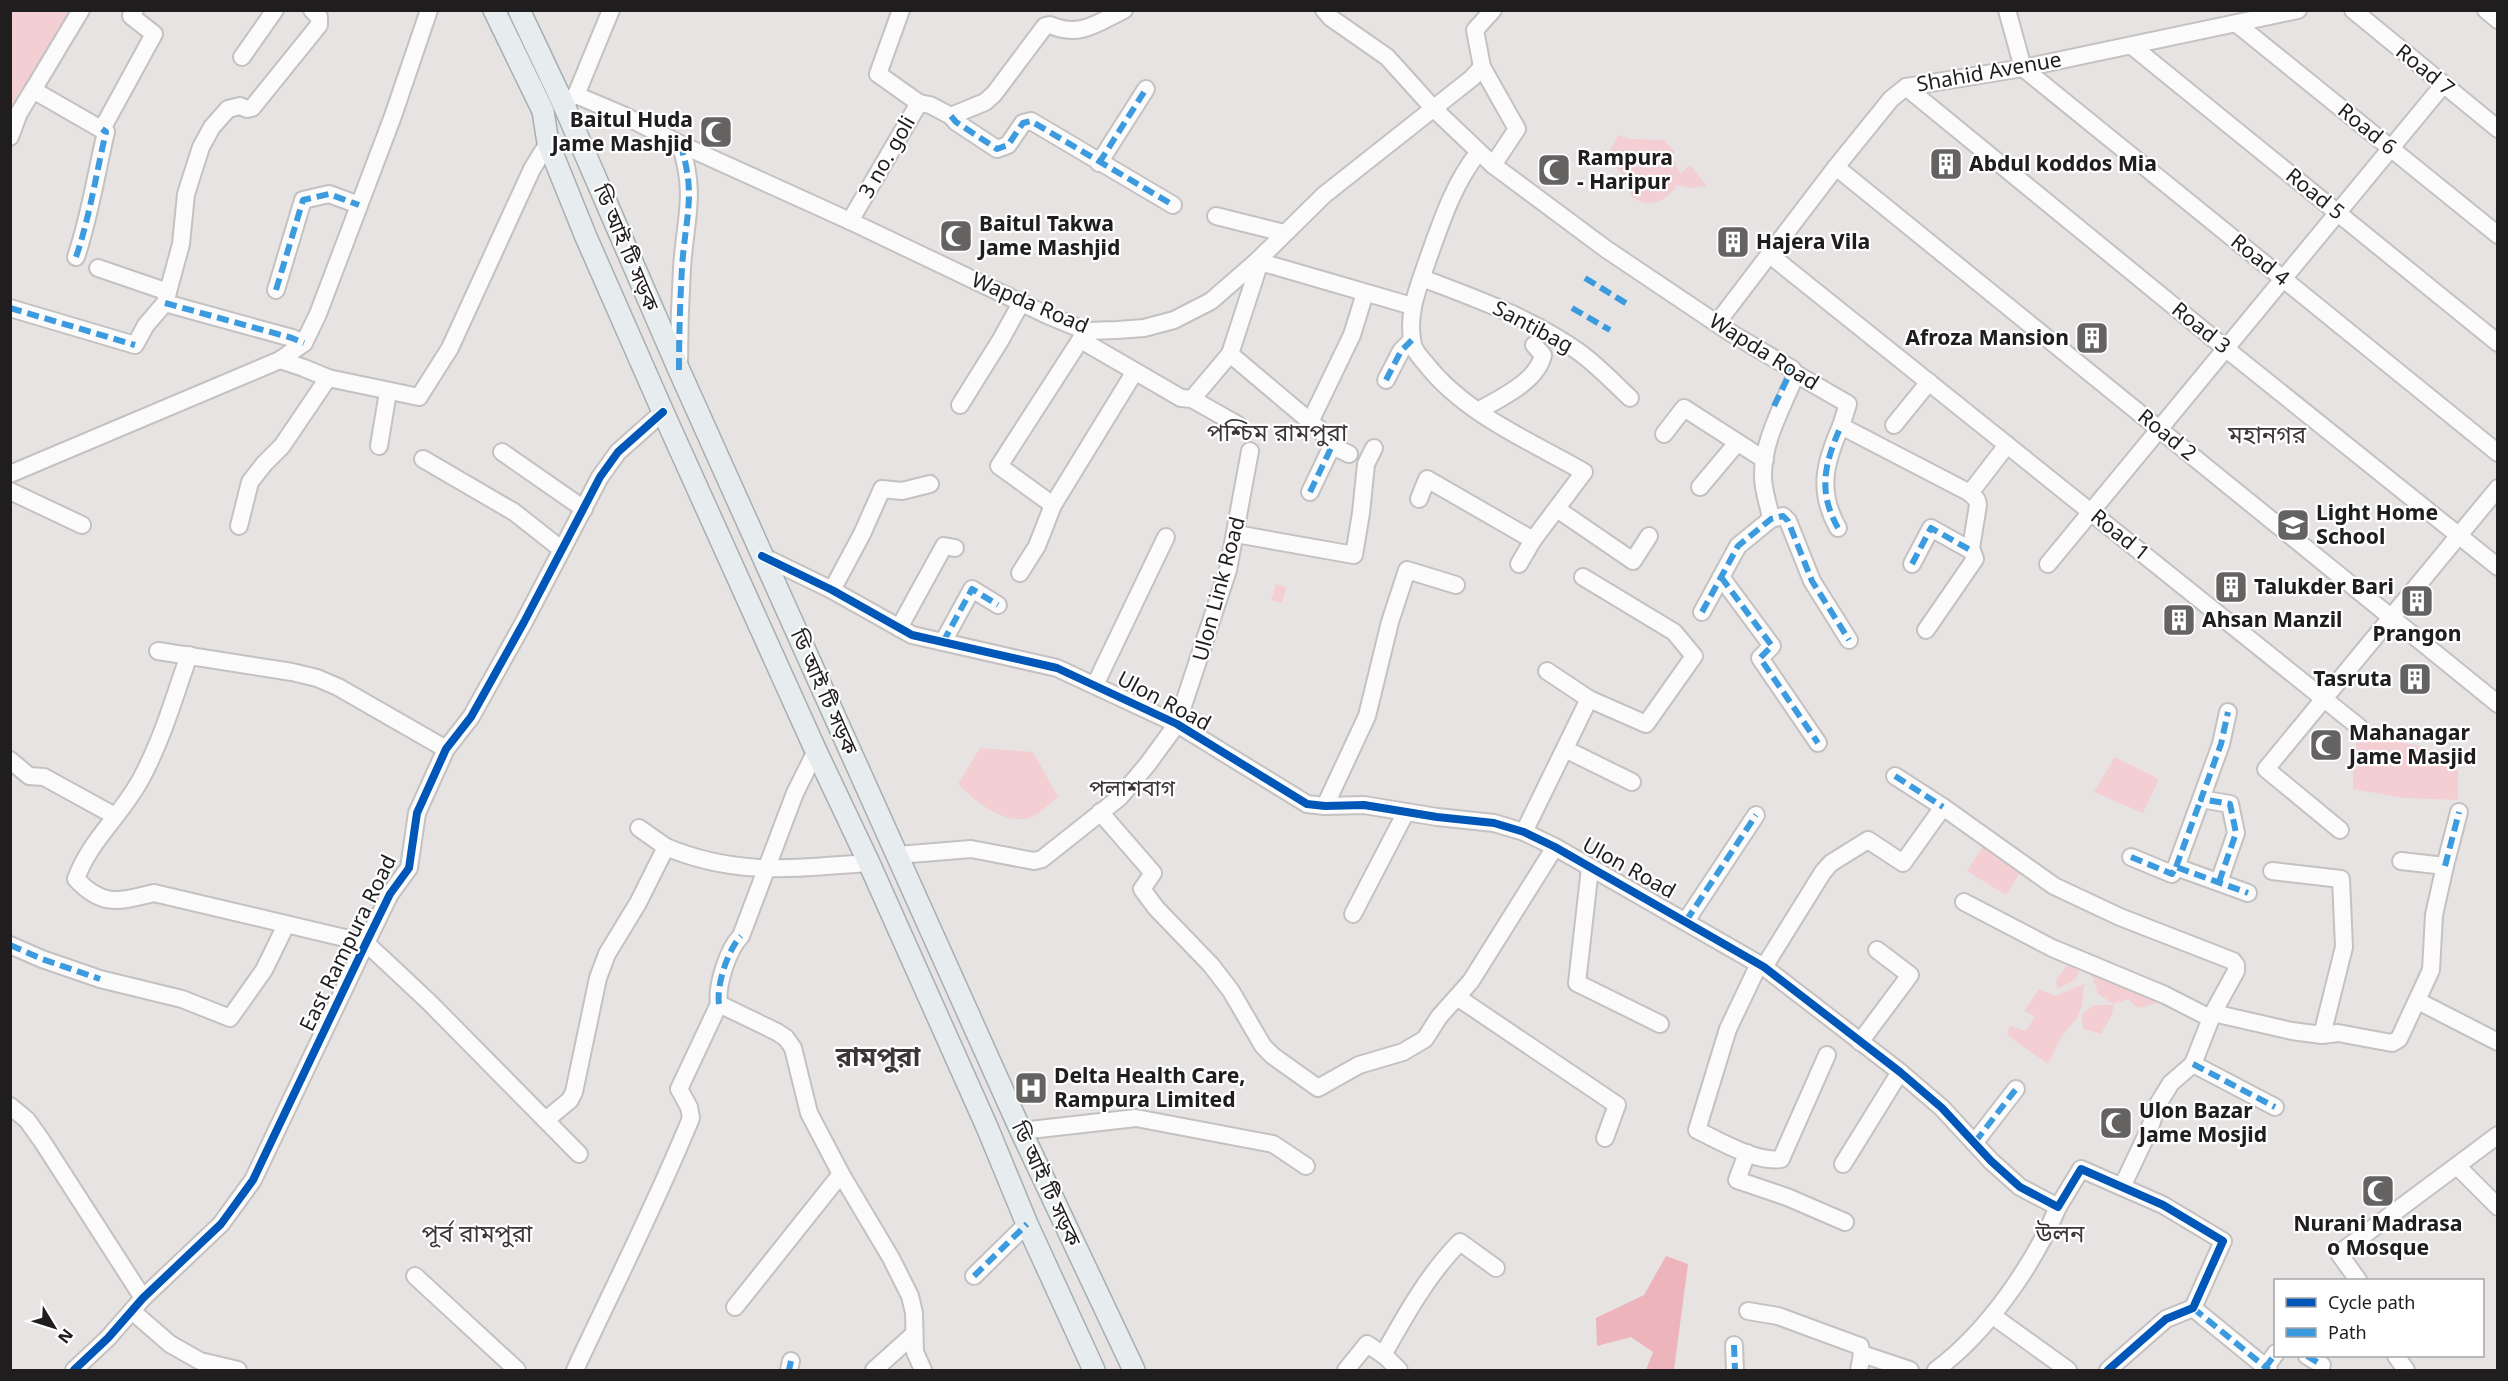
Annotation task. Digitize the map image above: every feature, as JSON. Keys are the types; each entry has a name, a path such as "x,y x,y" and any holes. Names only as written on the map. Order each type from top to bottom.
{"main road":[{"name":"ডি আই টি সড়ক","path":"494,10 543,111 548,143 663,412 816,752 884,895 987,1127 1027,1224 1094,1371"},
{"name":"ডি আই টি সড়ক","path":"519,10 570,99 679,370 1021,1131 1134,1371"},
{"path":"543,111 570,99"},
{"path":"884,895 911,882"}],"street":[{"path":"10,137 19,113 81,10"},
{"path":"102,129 154,34 131,16 135,10"},
{"path":"242,57 275,10"},
{"path":"10,308 135,345 146,325 167,297 181,244 186,194 201,147 212,128 228,109 240,106 247,109 252,108 319,25 319,17 312,10"},
{"path":"10,474 280,360 303,343 318,314 393,116 429,10"},
{"path":"570,99 611,10"},
{"path":"901,10 878,74 924,104 951,116 956,122 997,149 1008,145 1023,123 1031,121 1173,205"},
{"path":"951,116 985,102 994,94 1045,26 1050,24 1064,31 1079,31 1124,10"},
{"name":"Wapda Road","path":"1324,10 1331,18 1387,57 1433,108 1493,165 1606,249 1717,323 1792,369 1796,374 1848,404 1841,426"},
{"path":"1493,10 1475,30 1482,67 1517,129 1493,165"},
{"path":"2007,10 2023,68"},
{"name":"Shahid Avenue","path":"1717,323 1836,167 1891,99 1906,87 2023,68 2298,10"},
{"name":"Road 7","path":"2353,10 2498,129"},
{"path":"2486,10 2498,20"},
{"name":"Road 6","path":"2237,24 2498,235"},
{"name":"Road 5","path":"2132,46 2498,343"},
{"name":"Wapda Road","path":"570,99 623,115 680,144 850,221 1020,303 1086,331 1144,328 1174,320 1211,301 1257,261 1324,195 1482,67"},
{"name":"Road 4","path":"2023,68 2498,453"},
{"path":"2048,564 2443,85"},
{"name":"Road 3","path":"1906,87 2225,348 2498,567"},
{"path":"1099,163 1146,89"},
{"path":"33,90 106,132 96,174 94,196 76,257"},
{"name":"3 no. goli","path":"850,221 924,104"},
{"path":"280,360 328,378 419,397 450,348 532,169 548,143"},
{"path":"679,370 682,266 690,203 688,166 680,144"},
{"path":"1479,153 1460,179 1441,221 1412,306 1412,340 1414,349 1438,378 1478,411 1584,472 1533,540 1519,564"},
{"name":"Road 2","path":"1836,167 2498,704"},
{"path":"276,290 303,200 329,194 359,205"},
{"path":"1216,216 1284,233"},
{"name":"Road 1","path":"1770,255 2359,727"},
{"path":"1192,399 1230,354 1257,271 1257,261 1412,306"},
{"path":"98,268 167,297 303,343"},
{"name":"Santibag","path":"1422,278 1494,304 1541,327 1581,353 1630,398"},
{"path":"1310,422 1352,334 1365,293"},
{"path":"960,405 1000,341 1020,303"},
{"path":"1086,331 1088,344 1134,373 1181,398 1192,399 1238,425"},
{"path":"1053,505 999,466 1086,331"},
{"path":"1386,380 1401,351 1412,340"},
{"name":"Santibag","path":"1478,411 1532,376 1542,362 1543,355 1534,345"},
{"path":"1230,354 1310,422 1332,446 1349,454"},
{"path":"1020,573 1037,546 1053,505 1134,373"},
{"path":"1771,519 1764,489 1765,460 1768,443 1796,374"},
{"path":"239,526 250,482 282,446 328,378"},
{"path":"1894,425 1929,382"},
{"path":"378,446 388,392"},
{"path":"1664,434 1684,408 1765,460"},
{"name":"East Rampura Road","path":"74,1371 143,1298 220,1224 253,1180 390,894 409,867 417,813 446,748 471,717 600,477 618,452 663,412"},
{"path":"1838,528 1827,503 1825,474 1830,453 1841,426 1970,494 1977,500 1972,551 1975,559 1926,630"},
{"path":"1700,487 1737,443"},
{"path":"1970,494 2007,445"},
{"path":"1310,492 1332,446"},
{"path":"1236,534 1354,555 1366,464 1374,448"},
{"name":"Ulon Link Road","path":"898,855 971,849 1034,861 1042,859 1119,798 1148,765 1177,724 1209,631 1228,570 1250,451"},
{"path":"502,452 584,509"},
{"path":"423,459 514,512 561,549"},
{"path":"1419,499 1427,479 1533,540"},
{"path":"831,590 862,534 882,489 902,491 930,484"},
{"path":"2340,830 2266,769 2498,488"},
{"path":"10,491 82,525"},
{"path":"1557,509 1633,561 1649,536"},
{"path":"1702,612 1738,546 1771,519 1782,516 1788,521 1812,581 1849,640"},
{"path":"1912,564 1931,528 1972,551"},
{"path":"1095,685 1166,537"},
{"path":"899,628 944,546 956,548"},
{"name":"Ulon Road","path":"762,556 831,590 912,635 1057,668 1095,685 1177,724 1307,804 1364,805 1494,823 1524,832 1554,847 1762,966 1900,1072 1942,1108 1991,1161 2020,1187 2058,1207"},
{"path":"1325,806 1367,716 1390,622 1407,570 1456,585"},
{"path":"1547,671 1589,699 1646,724 1694,656 1674,632 1583,577"},
{"path":"1721,577 1772,646 1761,658 1818,742"},
{"path":"943,642 972,589 998,605"},
{"path":"158,651 317,678 338,687 446,748"},
{"path":"189,655 161,735 143,777 80,868 76,879 87,890 99,897 121,902 154,894 366,943 547,1119 579,1154"},
{"path":"1524,832 1589,699"},
{"path":"2131,857 2172,874 2221,744 2228,712"},
{"path":"1564,749 1632,782"},
{"path":"575,1371 649,1209 665,1180 691,1118 689,1107 679,1089 719,1004 717,991 734,943 741,936 795,793 816,752"},
{"path":"10,760 29,776 44,777 115,816"},
{"path":"1895,776 1943,807 2054,886 2120,917 2233,961 2236,965 2236,970 2212,1016 2193,1064 2171,1083 2158,1104 2150,1130 2122,1187"},
{"path":"2201,799 2230,804 2234,818 2236,833 2220,882"},
{"path":"1827,1055 1781,1159 1775,1160 1747,1153 1697,1130 1728,1029 1762,966 1812,886 1831,863 1868,840 1903,863 1943,807"},
{"path":"1100,812 1153,873 1142,889 1156,908 1211,965 1232,991 1263,1046 1273,1056 1318,1088 1359,1065 1403,1052 1425,1039 1438,1017 1471,981 1554,847"},
{"path":"1353,914 1406,812"},
{"path":"1965,902 2052,948 2212,1016 2292,1031 2322,1035 2338,1033 2396,1042 2418,1001 2431,970 2434,915 2459,812"},
{"path":"1686,921 1756,815"},
{"path":"639,828 666,847 708,862 764,870 869,863"},
{"path":"547,1119 570,1100 574,1092 598,978 612,945 638,903 666,847"},
{"path":"2401,861 2445,866"},
{"path":"2176,867 2248,893"},
{"path":"1590,868 1577,983 1660,1024"},
{"path":"2272,872 2341,879 2344,947 2322,1035"},
{"path":"10,945 42,959 100,978 182,999 230,1018 264,970 286,925"},
{"path":"1860,1042 1910,975 1877,950"},
{"path":"1457,997 1617,1105 1605,1137"},
{"path":"2418,1001 2498,1042"},
{"path":"719,1004 777,1032 793,1048 809,1113 841,1174 904,1281 914,1312 915,1352 923,1371"},
{"path":"2193,1064 2275,1107"},
{"path":"1843,1164 1900,1072"},
{"path":"1975,1142 2016,1089"},
{"path":"10,1106 27,1120 42,1141 143,1298"},
{"path":"1021,1131 1136,1118 1273,1144 1306,1166"},
{"path":"2357,1279 2340,1255 2341,1252 2498,1135"},
{"path":"1747,1153 1737,1180 1787,1197 1845,1222"},
{"path":"2457,1166 2498,1207"},
{"path":"1935,1371 1970,1343 1993,1316 2031,1259 2080,1169 2163,1205 2223,1241 2193,1308 2166,1318 2117,1368"},
{"path":"735,1307 841,1174"},
{"path":"974,1276 1027,1224"},
{"path":"1383,1355 1409,1309 1445,1257 1460,1242 1496,1268"},
{"path":"415,1276 517,1371"},
{"path":"2193,1308 2261,1368 2274,1355"},
{"path":"132,1311 170,1344 200,1362 238,1371"},
{"path":"1748,1311 1778,1316 1860,1346 1862,1354 1859,1371"},
{"path":"1993,1316 2068,1371"},
{"path":"874,1371 913,1335"},
{"path":"1346,1371 1367,1344 1383,1355 1399,1371"},
{"path":"1734,1345 1735,1371"},
{"path":"1862,1354 1910,1371"},
{"path":"2309,1357 2322,1365"},
{"path":"2397,1357 2406,1371"}],"shaded area":[{"path":"11,11 87,11 11,126"},
{"path":"1618,135 1631,139 1664,140 1675,152 1672,156 1680,174 1690,165 1707,186 1692,188 1677,185 1662,200 1644,203 1637,200 1631,196 1630,184 1607,156"},
{"path":"1276,584 1286,587 1282,603 1271,600"},
{"path":"2368,735 2419,746 2458,763 2458,800 2403,798 2353,789 2353,766 2357,740"},
{"path":"980,748 1033,752 1058,797 1032,817 1012,818 991,811 958,784"},
{"path":"2115,757 2159,779 2143,813 2094,792"},
{"path":"1984,845 2022,870 2006,895 1967,871"},
{"path":"2068,964 2079,971 2075,980 2057,989 2056,980"},
{"path":"2096,970 2162,997 2158,1003 2138,1008 2128,999 2113,1004 2098,994 2092,975"},
{"path":"2084,984 2082,1005 2076,1020 2063,1034 2048,1064 2007,1035 2010,1026 2026,1031 2035,1016 2024,1011 2039,989 2055,996"},
{"path":"2094,1005 2114,1005 2111,1017 2101,1034 2083,1029 2081,1015"},
{"path":"1666,1256 1688,1264 1674,1370 1646,1370 1653,1352 1631,1337 1597,1346 1596,1318 1644,1295"}],"marked path":[{"path":"1099,163 1146,89"},
{"path":"951,116 956,122 997,149 1008,145 1023,123 1031,121 1173,205"},
{"path":"76,257 89,211 106,132 102,129"},
{"path":"679,370 682,268 689,206 688,177 680,144"},
{"path":"276,290 303,200 329,194 359,205"},
{"path":"1585,278 1629,305"},
{"path":"165,303 304,343"},
{"path":"10,308 135,345"},
{"path":"1572,308 1610,330"},
{"path":"1386,380 1401,351 1412,340"},
{"path":"1774,406 1792,369"},
{"path":"1838,528 1827,502 1826,477 1827,464 1841,426"},
{"path":"1310,492 1332,446"},
{"path":"1702,612 1738,546 1771,519 1783,516 1788,521 1812,581 1849,640"},
{"path":"1912,564 1931,528 1972,551"},
{"path":"1721,577 1772,646 1760,658 1818,743"},
{"path":"943,642 972,589 998,605"},
{"path":"2219,882 2236,833 2230,804 2201,799 2221,744 2228,712"},
{"path":"1895,776 1943,807"},
{"path":"2176,867 2201,799"},
{"path":"2445,866 2459,812"},
{"path":"1686,921 1756,815"},
{"path":"2131,857 2172,874 2176,867 2248,893"},
{"path":"719,1004 719,988 724,968 741,936"},
{"path":"10,945 100,979"},
{"path":"2193,1064 2275,1107"},
{"path":"1975,1142 2016,1089"},
{"path":"974,1276 1027,1224"},
{"path":"2193,1308 2269,1370"},
{"path":"1734,1345 1735,1370"},
{"path":"2265,1368 2274,1356"},
{"path":"2309,1357 2322,1365"},
{"path":"789,1370 791,1361"}],"cycle path":[{"path":"74,1370 108,1338 143,1298 221,1224 253,1180 390,894 409,868 417,813 446,749 471,717 600,477 618,452 663,412"},
{"path":"762,556 832,590 912,635 1057,668 1177,724 1307,804 1364,805 1437,817 1494,823 1524,832 1555,847 1764,967 1900,1072 1942,1108 1991,1161 2020,1187 2058,1207 2081,1169 2163,1205 2223,1241 2193,1308 2166,1319 2108,1370"}],"place":[{"name":"Baitul Huda Jame Mashjid","path":"716,132"},
{"name":"Abdul koddos Mia","path":"1946,164"},
{"name":"Rampura - Haripur","path":"1554,170"},
{"name":"Baitul Takwa Jame Mashjid","path":"956,236"},
{"name":"Hajera Vila","path":"1733,242"},
{"name":"Afroza Mansion","path":"2092,338"},
{"name":"Light Home School","path":"2293,525"},
{"name":"Talukder Bari","path":"2231,587"},
{"name":"Prangon","path":"2417,601"},
{"name":"Ahsan Manzil","path":"2179,620"},
{"name":"Tasruta","path":"2415,679"},
{"name":"Mahanagar Jame Masjid","path":"2326,745"},
{"name":"Delta Health Care, Rampura Limited","path":"1031,1088"},
{"name":"Ulon Bazar Jame Mosjid","path":"2116,1123"},
{"name":"Nurani Madrasa o Mosque","path":"2378,1191"}],"district":[{"name":"পশ্চিম রামপুরা","path":"1277,433"},
{"name":"মহানগর","path":"2267,435"},
{"name":"পলাশবাগ","path":"1132,788"},
{"name":"রামপুরা","path":"878,1057"},
{"name":"পূর্ব রামপুরা","path":"477,1234"},
{"name":"উলন","path":"2060,1234"}]}
